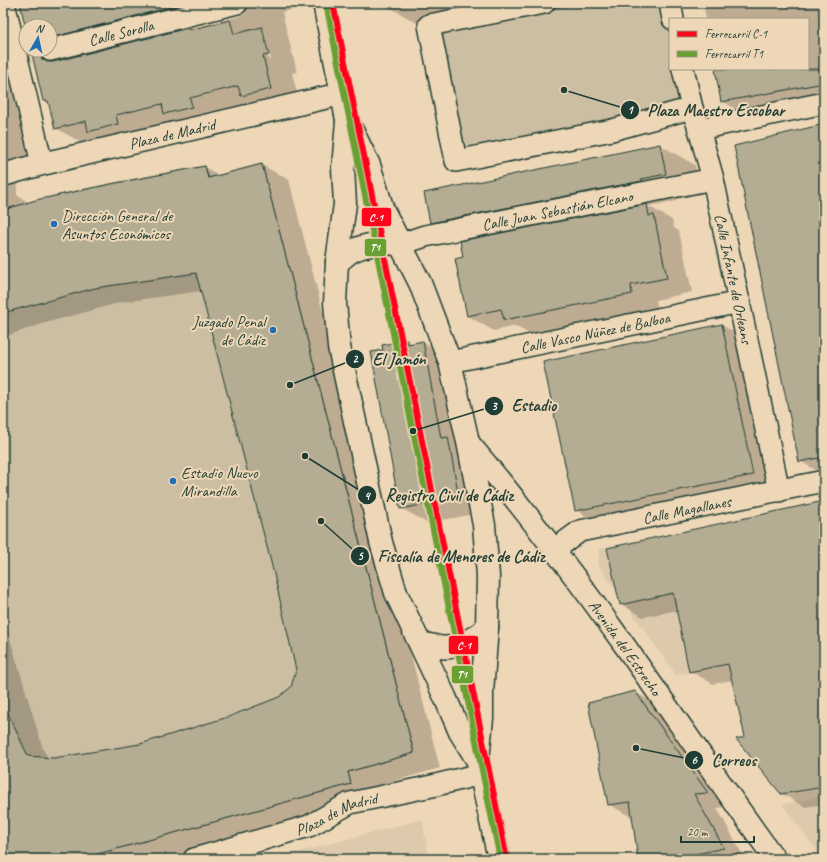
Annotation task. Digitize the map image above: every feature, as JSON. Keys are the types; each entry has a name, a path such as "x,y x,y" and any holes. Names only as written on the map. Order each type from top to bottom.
{"main road":[{"path":"324,3 347,120 369,165 384,210 420,283 450,362 468,442 484,525 488,576 480,767 499,859"},
{"name":"Plaza de Madrid","path":"3,175 42,164 341,94"},
{"path":"347,120 343,168 345,204 337,262 335,303 339,347 379,534 396,593 420,642 460,732 480,767"},
{"path":"337,262 351,252 366,245 385,243 401,244"},
{"path":"420,642 440,647 455,647 472,640 487,628"}],"street":[{"path":"4,3 42,164"},
{"name":"Calle Sorolla","path":"58,48 237,3"},
{"path":"544,3 429,26 456,162 612,130 692,108"},
{"path":"670,3 673,18"},
{"name":"Calle Infante de Orleans","path":"683,70 692,108 713,179 779,490"},
{"path":"699,130 824,103"},
{"name":"Calle Juan Sebastián Elcano","path":"401,244 425,236 713,179"},
{"name":"Calle Vasco Núñez de Balboa","path":"450,362 740,302"},
{"name":"Avenida del Estrecho","path":"468,442 554,550 625,646 775,859"},
{"name":"Calle Magallanes","path":"554,550 580,531 824,481"},
{"name":"Plaza de Madrid","path":"194,859 309,826 350,803 432,786 480,767"}],"shaded area":[{"path":"581,3 664,3 669,29 669,70 677,70 685,111 460,156 435,32"},
{"name":"Estadio Nuevo Mirandilla","path":"262,164 414,753 348,772 351,784 80,859 3,859 3,210 78,191 205,166 209,178"},
{"path":"660,536 673,593 807,565 824,646 676,675 598,565 599,549"},
{"path":"824,796 824,859 823,859 782,804"},
{"path":"422,819 429,859 273,859"}],"building":[{"path":"20,3 182,3 58,36 58,18 23,18"},
{"path":"230,20 234,34 262,27 269,55 263,56 271,89 241,96 238,86 190,98 192,107 164,114 162,104 116,115 118,124 88,132 86,121 55,129 48,101 43,101 33,58 42,58 47,62 53,62 188,28 189,30"},
{"path":"824,69 824,83 721,102 715,70"},
{"path":"824,124 824,457 799,462 734,146"},
{"path":"660,144 666,174 642,179 642,181 430,223 424,193"},
{"path":"262,164 414,753 348,772 351,784 80,859 3,859 3,703 28,756 54,758 140,744 228,717 279,697 291,687 296,670 274,574 196,273 95,288 3,313 3,210 36,200 205,166 208,178"},
{"path":"647,204 649,216 654,215 667,278 631,285 632,294 504,320 501,309 467,316 455,259 463,257 460,241"},
{"path":"722,324 753,475 575,511 543,362"},
{"path":"407,340 408,344 423,341 441,438 448,437 459,498 400,509 371,352 383,350 382,345"},
{"path":"824,501 824,787 781,794 736,739 745,737 728,664 689,672 673,593 620,605 607,548"},
{"path":"635,691 708,793 694,794 724,848 673,859 638,859 630,802 608,805 588,703"}],"rail line":[{"name":"C-1","path":"333,3 507,859"},
{"name":"T1","path":"326,4 500,859"}],"place":[{"name":"Plaza Maestro Escobar","path":"564,90"},
{"name":"Dirección General de Asuntos Económicos","path":"54,224"},
{"name":"Juzgado Penal de Cádiz","path":"273,330"},
{"name":"El Jamón","path":"290,385"},
{"name":"Estadio","path":"413,431"},
{"name":"Registro Civil de Cádiz","path":"305,456"},
{"name":"Estadio Nuevo Mirandilla","path":"173,481"},
{"name":"Fiscalía de Menores de Cádiz","path":"321,521"},
{"name":"Correos","path":"636,748"}]}
